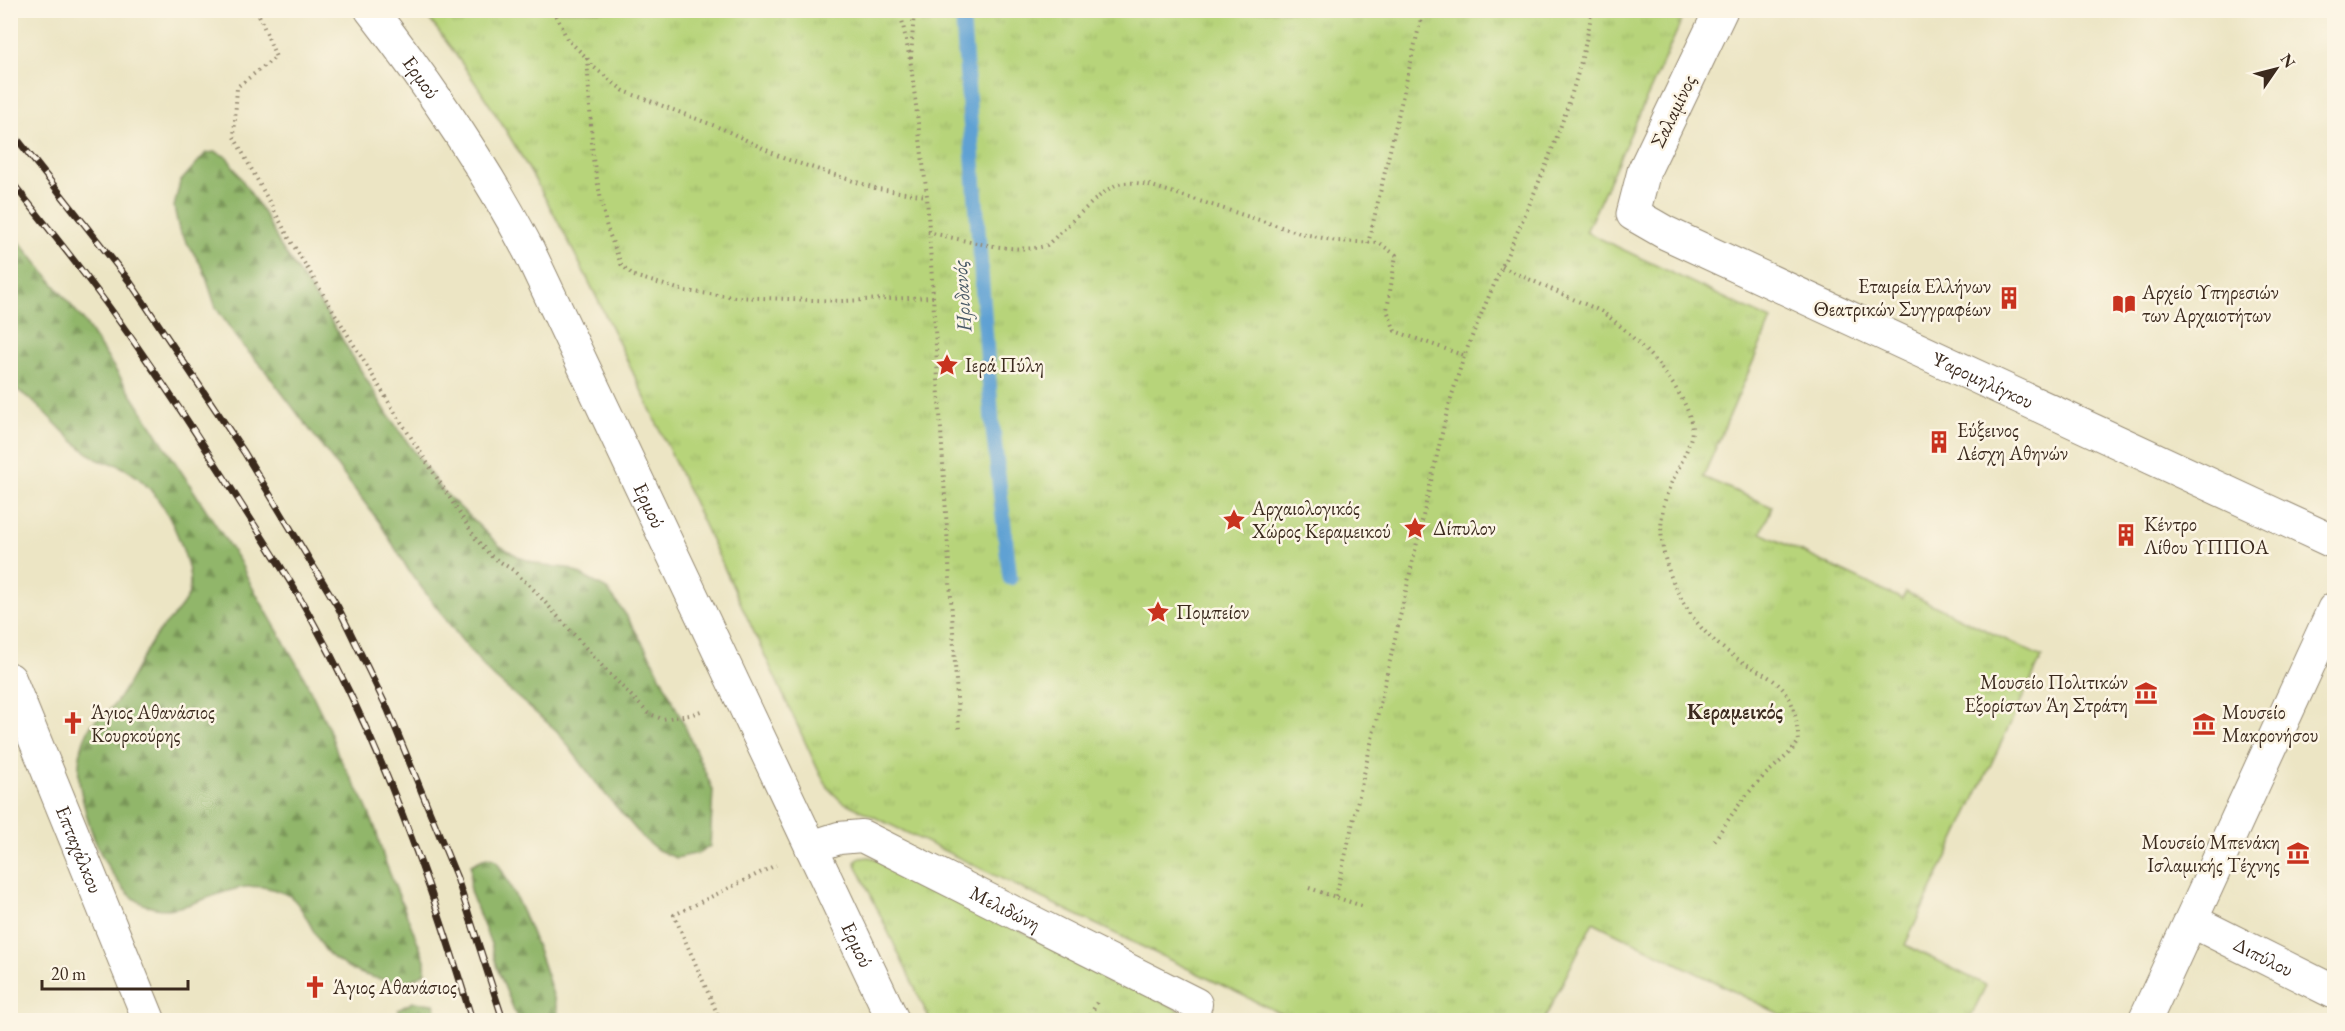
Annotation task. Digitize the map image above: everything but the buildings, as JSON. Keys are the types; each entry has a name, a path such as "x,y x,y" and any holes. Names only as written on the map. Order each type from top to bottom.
{"street":[{"name":"Ερμού","path":"371,10 440,103 507,208 530,250 893,1020"},
{"name":"Σαλαμίνος","path":"1633,214 1644,171 1721,10"},
{"name":"Ψαρομηλίγκου","path":"1633,214 1666,232 2334,542"},
{"path":"2145,1020 2334,609"},
{"name":"Επταχάλκου","path":"10,679 149,1020"},
{"name":"Μελιδώνη","path":"811,847 839,838 862,836 1196,1004"},
{"name":"Διπύλου","path":"2192,921 2334,992"}],"path":[{"path":"257,10 276,57 237,87 234,137 289,238 402,424 476,539 491,556 513,570 535,591 648,713 662,719 690,715 740,696"},
{"path":"554,10 567,39 591,65 624,91 723,129 783,158 878,189 927,196"},
{"path":"900,10 911,65 927,196 959,731"},
{"path":"911,65 914,10"},
{"path":"1368,244 1423,10"},
{"path":"1336,896 1446,416 1465,356 1562,121 1576,79 1592,10"},
{"path":"586,58 593,159 607,228 621,264 634,276 685,291 756,299 841,301 933,297"},
{"path":"928,232 956,239 1026,250 1037,249 1047,245 1104,193 1116,185 1130,182 1149,185 1300,233 1336,241 1379,243 1396,255 1387,310 1395,331 1465,356"},
{"path":"1502,267 1602,312 1645,351 1662,370 1688,409 1693,424 1691,436 1663,508 1661,539 1666,564 1677,591 1699,627 1721,646 1775,681 1788,694 1799,741 1793,751 1760,780 1745,797 1714,841"},
{"path":"720,1020 674,915 811,847"},
{"path":"1309,888 1362,906"}],"green space":[{"name":"Αρχαιολογικός Χώρος Κεραμεικού","path":"423,11 1686,11 1586,232 1771,320 1703,477 1772,507 1761,533 1902,599 1906,592 2042,657 1905,945 1986,985 1969,1020 1792,1020 1593,922 1544,1020 1294,1020 841,801 828,788 820,774 608,319 553,212 493,109"},
{"path":"216,152 227,157 265,215 281,247 325,311 388,415 441,489 500,546 521,558 544,566 568,568 607,589 626,615 654,663 713,790 710,846 699,853 676,858 658,850 645,840 600,788 557,731 490,674 460,638 409,571 380,523 264,369 242,345 216,308 203,268 179,230 174,207 180,182 206,153"},
{"path":"10,230 83,320 240,562 301,671 329,729 338,755 363,799 376,830 384,859 425,960 425,972 415,978 389,981 359,973 346,966 324,949 295,900 278,891 257,886 236,889 176,908 157,908 138,901 119,883 99,850 80,787 81,750 92,724 119,698 157,634 178,611 188,595 189,570 169,517 162,504 143,482 120,466 100,460 89,453 73,441 35,403 11,385"},
{"path":"487,857 496,860 525,918 548,979 560,1020 518,1020 470,891 471,865"},
{"path":"869,857 1199,1020 930,1020 855,862 860,858"},
{"path":"413,1002 434,1004 439,1020 399,1020 398,1010"}],"waterway":[{"name":"Ηριδανός","path":"962,10 992,421 1010,578"}],"railway":[{"path":"10,130 130,282 244,452 338,607 388,710 457,878 503,1020"},
{"path":"10,180 83,272 141,352 209,453 304,605 361,716 383,766 440,917 472,1020"}],"place":[{"name":"Εταιρεία Ελλήνων Θεατρικών Συγγραφέων","path":"2009,298"},
{"name":"Αρχείο Υπηρεσιών των Αρχαιοτήτων","path":"2124,304"},
{"name":"Ιερά Πύλη","path":"947,365"},
{"name":"Εύξεινος Λέσχη Αθηνών","path":"1939,442"},
{"name":"Αρχαιολογικός Χώρος Κεραμεικού","path":"1234,520"},
{"name":"Δίπυλον","path":"1415,528"},
{"name":"Κέντρο Λίθου ΥΠΠΟΑ","path":"2126,535"},
{"name":"Πομπείον","path":"1158,612"},
{"name":"Μουσείο Πολιτικών Εξορίστων Άη Στράτη","path":"2146,693"},
{"name":"Άγιος Αθανάσιος Κουρκούρης","path":"73,723"},
{"name":"Μουσείο Μακρονήσου","path":"2204,724"},
{"name":"Μουσείο Μπενάκη Ισλαμικής Τέχνης","path":"2298,853"},
{"name":"Άγιος Αθανάσιος","path":"315,987"}],"district":[{"name":"Κεραμεικός","path":"1735,712"}]}
